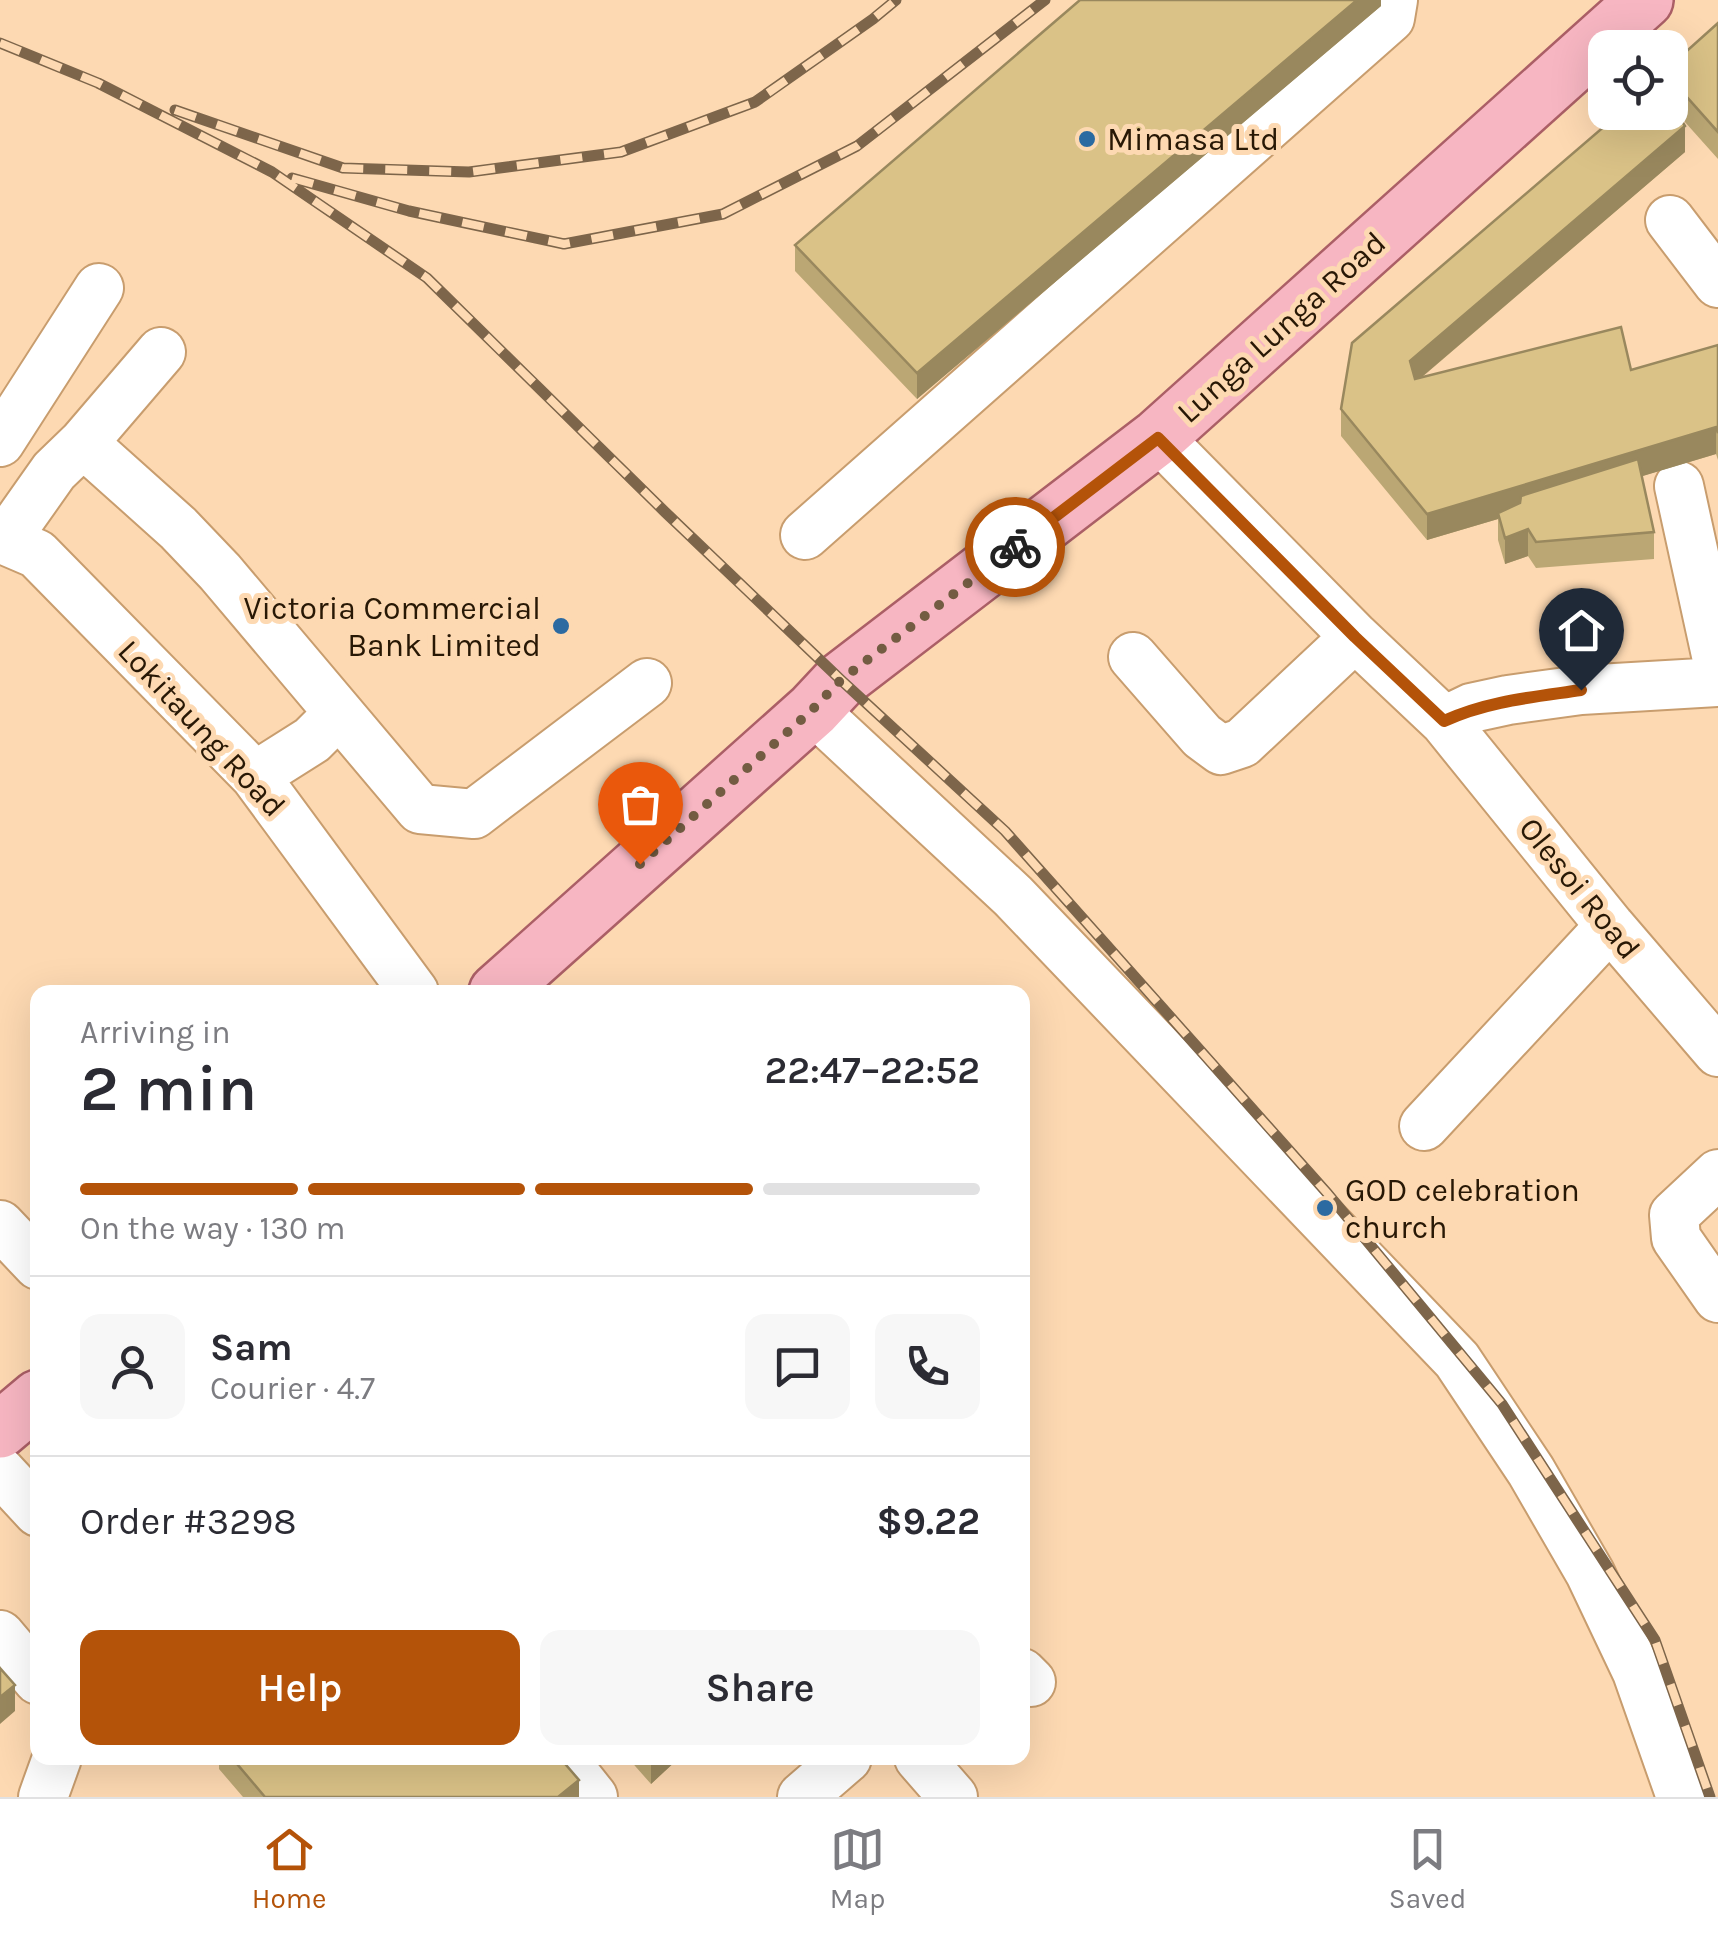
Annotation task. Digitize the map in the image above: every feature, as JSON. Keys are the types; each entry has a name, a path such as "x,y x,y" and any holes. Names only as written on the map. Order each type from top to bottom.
{"main road":[{"name":"Lunga Lunga Road","path":"505,985 841,680 1158,438 1644,0"},
{"path":"0,1430 30,1405"}],"street":[{"path":"806,535 1390,18 1393,0"},
{"path":"1670,220 1718,283"},
{"path":"0,442 99,288"},
{"path":"3,539 54,471 83,443 160,352"},
{"name":"Olesoi Road","path":"1158,438 1444,721 1718,1052"},
{"path":"83,443 178,528 220,572 420,809 474,814 647,682"},
{"path":"1678,486 1718,664"},
{"name":"Lokitaung Road","path":"3,539 37,554 255,776 409,985"},
{"path":"1133,657 1202,736 1221,750 1242,743 1355,637"},
{"path":"1444,721 1471,708 1508,700 1581,690 1718,682"},
{"path":"812,710 1013,896 1457,1360 1531,1471 1590,1573 1637,1672 1681,1797"},
{"path":"255,776 312,740 339,713"},
{"path":"1424,1126 1610,926"},
{"path":"1718,1174 1674,1214 1676,1238 1718,1298"},
{"path":"0,1224 30,1256"},
{"path":"0,1470 30,1503"},
{"path":"0,1635 30,1671"},
{"path":"43,1797 54,1765"},
{"path":"567,1765 592,1797"},
{"path":"802,1797 838,1765"},
{"path":"925,1765 953,1797"}],"building":[{"name":"Mimasa Ltd","path":"1080,0 1357,0 917,373 795,245"},
{"path":"1718,23 1718,132 1688,98 1688,50"},
{"path":"1600,130 1680,130 1410,361 1415,379 1621,327 1631,370 1718,345 1718,433 1716,427 1427,514 1341,409 1352,343"},
{"path":"1638,459 1654,532 1536,542 1528,529 1505,538 1498,513 1520,503 1521,496"},
{"path":"0,1668 15,1685 0,1697"},
{"path":"238,1765 566,1765 579,1780 558,1797 265,1797"}],"railway":[{"path":"175,110 343,168 469,172 621,152 755,102 896,0"},
{"path":"292,178 409,211 564,244 723,214 857,146 1045,0"},
{"path":"0,43 98,83 272,172 427,278 665,512 1005,831 1328,1194 1502,1404 1655,1640 1710,1797"}],"way so far":[{"path":"640,864 841,680 1015,547"}],"place":[{"name":"Mimasa Ltd","path":"1087,139"},
{"name":"Victoria Commercial Bank Limited","path":"561,626"},
{"name":"GOD celebration church","path":"1325,1208"}],"route":[{"path":"1015,547 1158,438 1444,721 1471,708 1581,690"}]}
